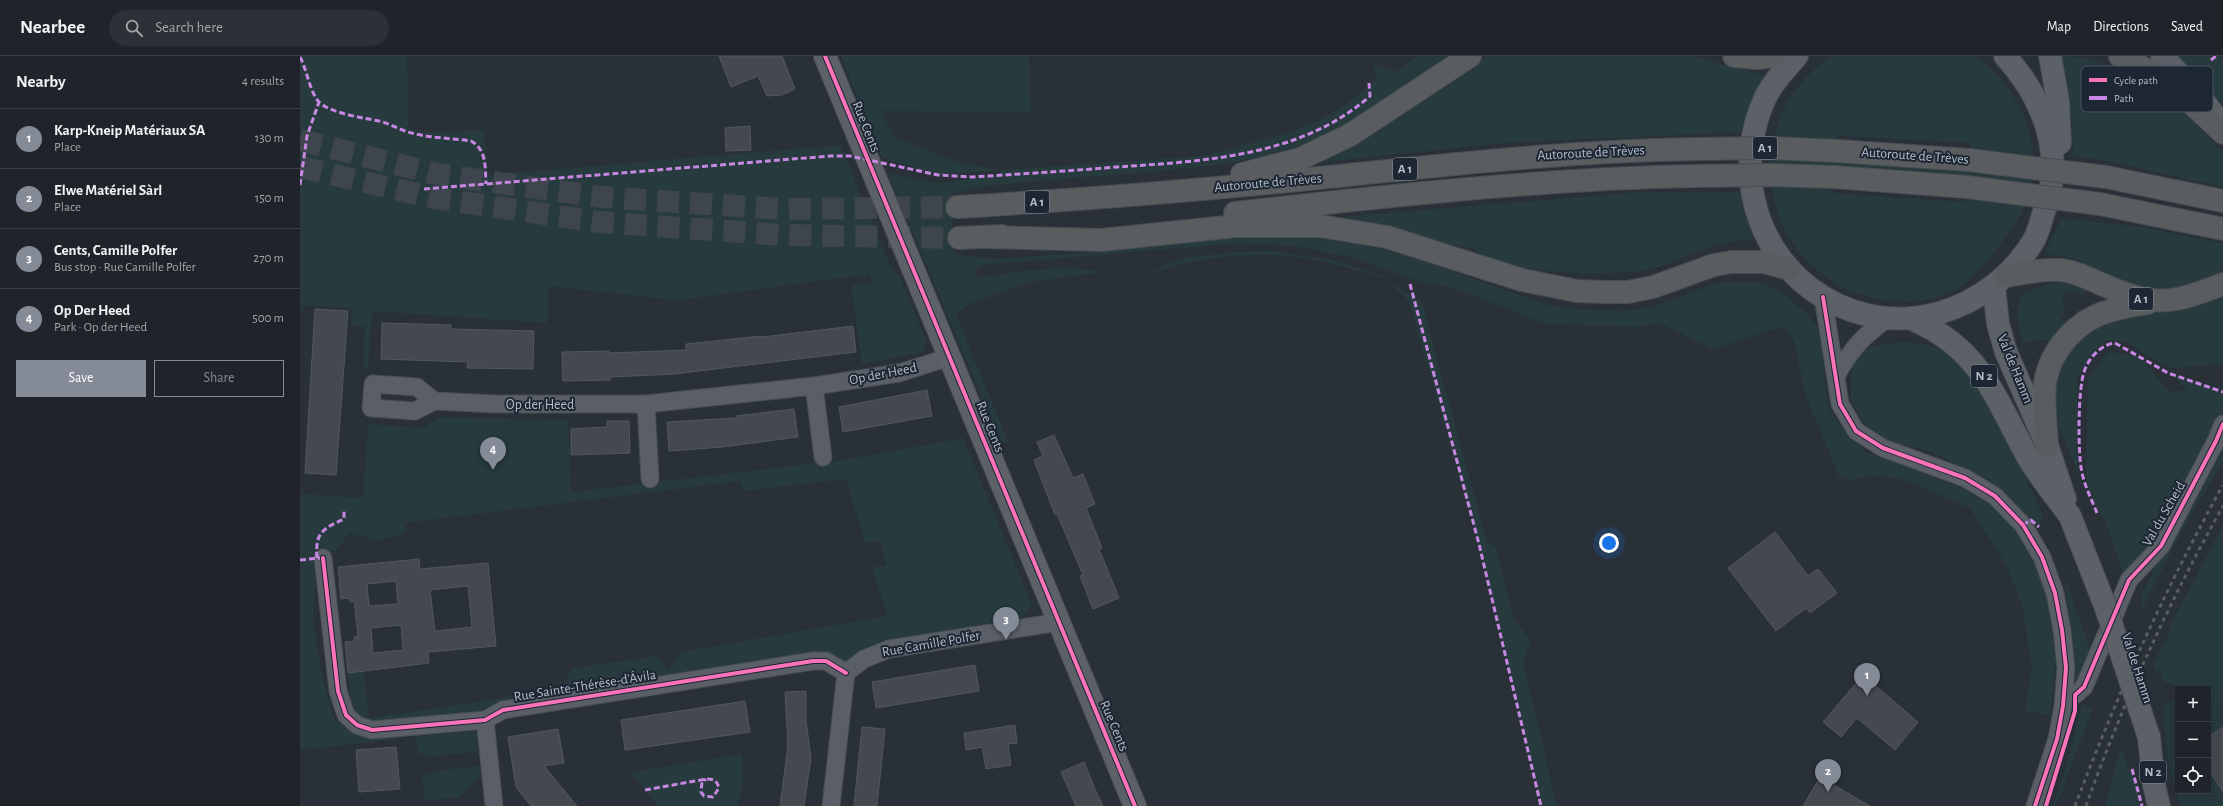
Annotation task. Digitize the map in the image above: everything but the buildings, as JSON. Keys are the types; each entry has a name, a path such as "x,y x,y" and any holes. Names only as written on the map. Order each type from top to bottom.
{"highway":[{"name":"A 1","path":"1116,197 1255,172 1300,159 1350,135 1470,56"},
{"path":"1742,57 1773,56"},
{"path":"2120,56 2142,66"},
{"path":"2202,112 2223,133"},
{"name":"Autoroute de Trèves","path":"958,207 1116,197 1507,158 1637,150 1772,148 1969,160 2106,177 2223,201"},
{"name":"Autoroute de Trèves","path":"959,238 1098,228 1512,185 1640,177 1694,176 1834,177 1967,187 2100,204 2223,229"},
{"path":"988,237 1101,240 1236,226 1320,226 1387,237 1522,280 1577,291 1628,292 1654,287 1714,265 1731,262 1764,262 1789,269"},
{"name":"A 1","path":"2000,282 2047,269 2061,270 2076,273 2124,294 2141,299 2163,301"},
{"name":"A 1","path":"2047,445 2045,383 2050,366 2057,352 2079,326 2108,311 2186,298 2223,284"}],"main road":[{"name":"Rue Cents","path":"825,56 1135,806"},
{"path":"1797,56 1782,73 1767,95 1757,120 1751,146 1749,172 1753,199 1760,224 1773,248 1789,269 1805,284 1823,297 1851,310 1888,318 1910,318 1933,315 1954,309 1975,299 2000,282 2034,239 2050,195 2059,164 2061,131 2050,56"},
{"path":"2005,56 2022,75 2036,96 2045,120 2051,145 2053,170 2050,195"},
{"path":"2162,56 2172,66"},
{"path":"2212,112 2223,127"},
{"name":"Val de Hamm","path":"2000,282 1998,324 2006,352 2047,445 2070,516 2106,608 2149,737 2154,785 2160,806"},
{"name":"Val de Hamm","path":"1910,318 1939,333 1958,347 1977,366 1994,390 2030,460 2070,516"}],"street":[{"path":"1823,297 1840,404 1856,431 1883,448 1965,478 1996,496 2023,525 2042,557 2055,593 2062,630 2066,668 2063,706 2057,739 2035,806"},
{"path":"1836,374 1852,348 1888,318"},
{"name":"Op der Heed","path":"434,401 495,404 646,404 814,386 899,373 950,357"},
{"path":"814,386 823,457"},
{"path":"646,404 650,480"},
{"name":"Val du Scheid","path":"2075,695 2084,687 2129,580 2161,546 2216,441 2223,424"},
{"name":"Rue Sainte-Thérèse-d'Ávila","path":"323,558 335,675 346,715 357,725 372,730 485,720 503,710 813,661 826,661 846,673"},
{"name":"Rue Camille Polfer","path":"846,673 864,659 889,649 1059,622"},
{"path":"831,806 846,673"},
{"path":"485,720 494,806"}],"green space":[{"path":"300,56 407,56 409,129 424,132 484,130 488,175 840,145 892,270 899,275 927,342 923,352 862,364 851,286 872,282 870,274 688,299 664,299 549,286 547,323 372,311 368,369 363,369 365,327 351,326 352,308 301,305 300,316"},
{"path":"841,56 1029,56 1031,112 881,111 894,137 957,162 1000,170 938,175 882,158"},
{"path":"1417,56 1449,56 1373,109 1341,128 1301,145 1278,152 1255,158 1209,166 986,186 952,194 954,254 993,259 1080,253 1222,237 1297,235 1353,240 1432,264 1548,305 1576,309 1621,311 1653,307 1713,284 1727,282 1755,282 1769,286 1782,292 1807,314 1817,326 1824,349 1823,364 1828,407 1845,432 1866,452 1960,487 1988,503 2017,525 2038,565 2049,609 2056,662 2050,716 2025,710 2032,668 2022,605 2006,565 1970,508 1899,478 1873,476 1850,480 1839,476 1806,397 1794,341 1784,326 1713,349 1660,323 1636,327 1545,324 1451,287 1424,283 1354,258 1295,246 1239,243 983,265 974,271 978,278 1041,269 1074,269 1104,272 1030,282 969,304 956,314 1009,444 1000,441 888,173 937,183 1000,175 1000,170 1202,156 1278,136 1318,121 1351,101 1376,79 1373,64 1396,72"},
{"path":"1487,56 1695,56 1729,67 1762,74 1765,79 1750,109 1743,132 1506,143 1321,162 1320,158 1467,65"},
{"path":"1831,56 1972,56 1984,62 2001,79 2014,96 2030,134 2033,154 2033,173 2029,193 2022,212 1993,254 1980,270 1958,288 1943,295 1919,301 1894,301 1860,294 1831,280 1807,260 1788,236 1776,207 1771,176 1773,144 1783,111 1787,103 1803,80","holes":["1838,136 1971,143 1968,170 1836,160","1834,177 1967,177 1965,202 1833,193"]},
{"path":"2060,56 2079,57 2110,66 2081,66 2081,112 2182,112 2223,151 2223,187 2108,161 2073,156 2072,121"},
{"path":"2172,56 2223,56 2223,106 2213,94 2213,66 2183,66"},
{"path":"1640,192 1740,192 1745,216 1754,239 1718,245 1701,250 1659,267 1639,271 1618,273 1570,273 1523,268 1485,257 1474,249 1340,223 1340,217"},
{"path":"2062,218 2142,227 2223,243 2223,271 2196,283 2169,288 2156,288 2128,283 2109,276 2075,259 2047,254 2046,249"},
{"path":"1274,251 1332,260 1382,276 1422,303 1487,542 1496,547 1513,618 1531,640 1523,661 1557,806 1541,806 1479,544 1409,301 1391,284 1380,277 1324,262 1298,257 1248,255 1223,257 1198,261 1145,274 1181,258 1237,252"},
{"path":"2051,283 2063,283 2087,289 2085,293 2063,293 2064,315 2061,315 2061,320 2076,318 2076,310 2083,312 2056,340 2035,340 2022,343 2017,315 2020,296 2025,292"},
{"path":"2223,297 2223,364 2174,368 2163,365 2126,342 2107,340 2096,349 2077,377 2078,472 2055,418 2051,401 2061,360 2094,324 2123,314 2188,308"},
{"path":"1899,342 1923,344 1945,352 1958,362 1970,375 1989,405 2022,469 2044,519 2040,521 2041,524 2035,527 2013,500 1986,478 1929,451 1884,440 1864,423 1851,401 1851,370 1858,355 1870,347"},
{"path":"2108,352 2139,356 2169,392 2189,390 2168,373 2223,392 2223,461 2183,529 2142,610 2140,599 2178,520 2126,580 2102,513 2100,513 2087,485 2088,379"},
{"path":"441,417 568,420 571,492 842,460 963,438 1032,605 1022,618 971,626 971,630 845,662 839,661 487,712 374,724 363,720 352,710 348,673 364,671 369,718 562,689 572,668 657,656 669,670 680,652 887,616 872,567 887,566 880,542 865,543 846,479 742,491 741,481 405,523 406,532 379,541 349,533 336,551 317,553 313,620 322,676 335,720 351,731 369,737 396,734 397,739 300,750 300,494 363,498 368,424 423,428"},
{"path":"2223,525 2223,727 2211,735 2211,686 2175,686 2163,680 2160,671 2156,672 2153,663 2170,632 2171,624"},
{"path":"2064,575 2092,654 2082,679 2076,682 2075,660"},
{"path":"2175,699 2175,788 2167,758 2163,707 2166,702"},
{"path":"2082,704 2093,708 2056,806 2053,806 2063,778"},
{"path":"471,732 477,734 477,752 432,756 418,753 416,736"},
{"path":"2121,748 2130,773 2132,769 2142,806 2105,806"},
{"path":"742,754 743,782 738,806 658,806 631,772"},
{"path":"2211,760 2215,766 2211,769"},
{"path":"479,766 480,776 458,798 425,800 422,776 428,775 433,771"},
{"path":"2211,774 2223,792 2223,806 2180,806 2177,794 2211,794"}],"tunnel":[{"path":"300,140 436,174 601,197 782,209 957,207"},
{"path":"300,167 434,198 599,222 782,235 959,238"}],"railway":[{"path":"2075,806 2125,683 2143,643 2181,563 2223,485"},
{"path":"2086,806 2115,729 2148,653 2184,579 2223,506"}],"marked path":[{"path":"2211,60 2216,56"},
{"path":"300,57 315,96 318,101 330,109 383,122 415,134 471,141 483,154 486,184"},
{"path":"424,189 830,156 850,156 938,175 972,177 1184,162 1250,152 1283,144 1314,132 1343,116 1370,96 1369,83"},
{"path":"300,185 307,136 319,102"},
{"path":"1410,284 1479,544 1541,806"},
{"path":"2097,513 2082,473 2079,433 2082,380 2086,367 2092,357 2100,349 2115,343 2168,373 2223,392"},
{"path":"317,558 317,543 319,537 325,529 344,519 344,511"},
{"path":"2023,525 2031,520 2039,527"},
{"path":"300,560 320,558"},
{"path":"2132,769 2142,806"},
{"path":"645,790 706,779 709,779 715,781 719,788 713,797 704,796 701,792 702,782 706,779"}],"cycle path":[{"path":"825,56 1135,806"},
{"path":"1823,297 1840,404 1856,431 1883,448 1965,478 1995,496 2023,525 2042,557 2055,593 2062,630 2066,668 2063,706 2057,739 2035,806"},
{"path":"2046,806 2075,711 2075,695 2084,687 2129,580 2161,546 2216,441 2223,424"},
{"path":"323,558 338,691 346,715 357,725 372,730 485,720 503,710 813,661 826,661 846,673"}],"place":[{"name":"Op Der Heed","path":"493,470"},
{"name":"Cents, Camille Polfer","path":"1006,640"},
{"name":"Karp-Kneip Matériaux SA","path":"1867,696"},
{"name":"Elwe Matériel Sàrl","path":"1828,792"}]}
